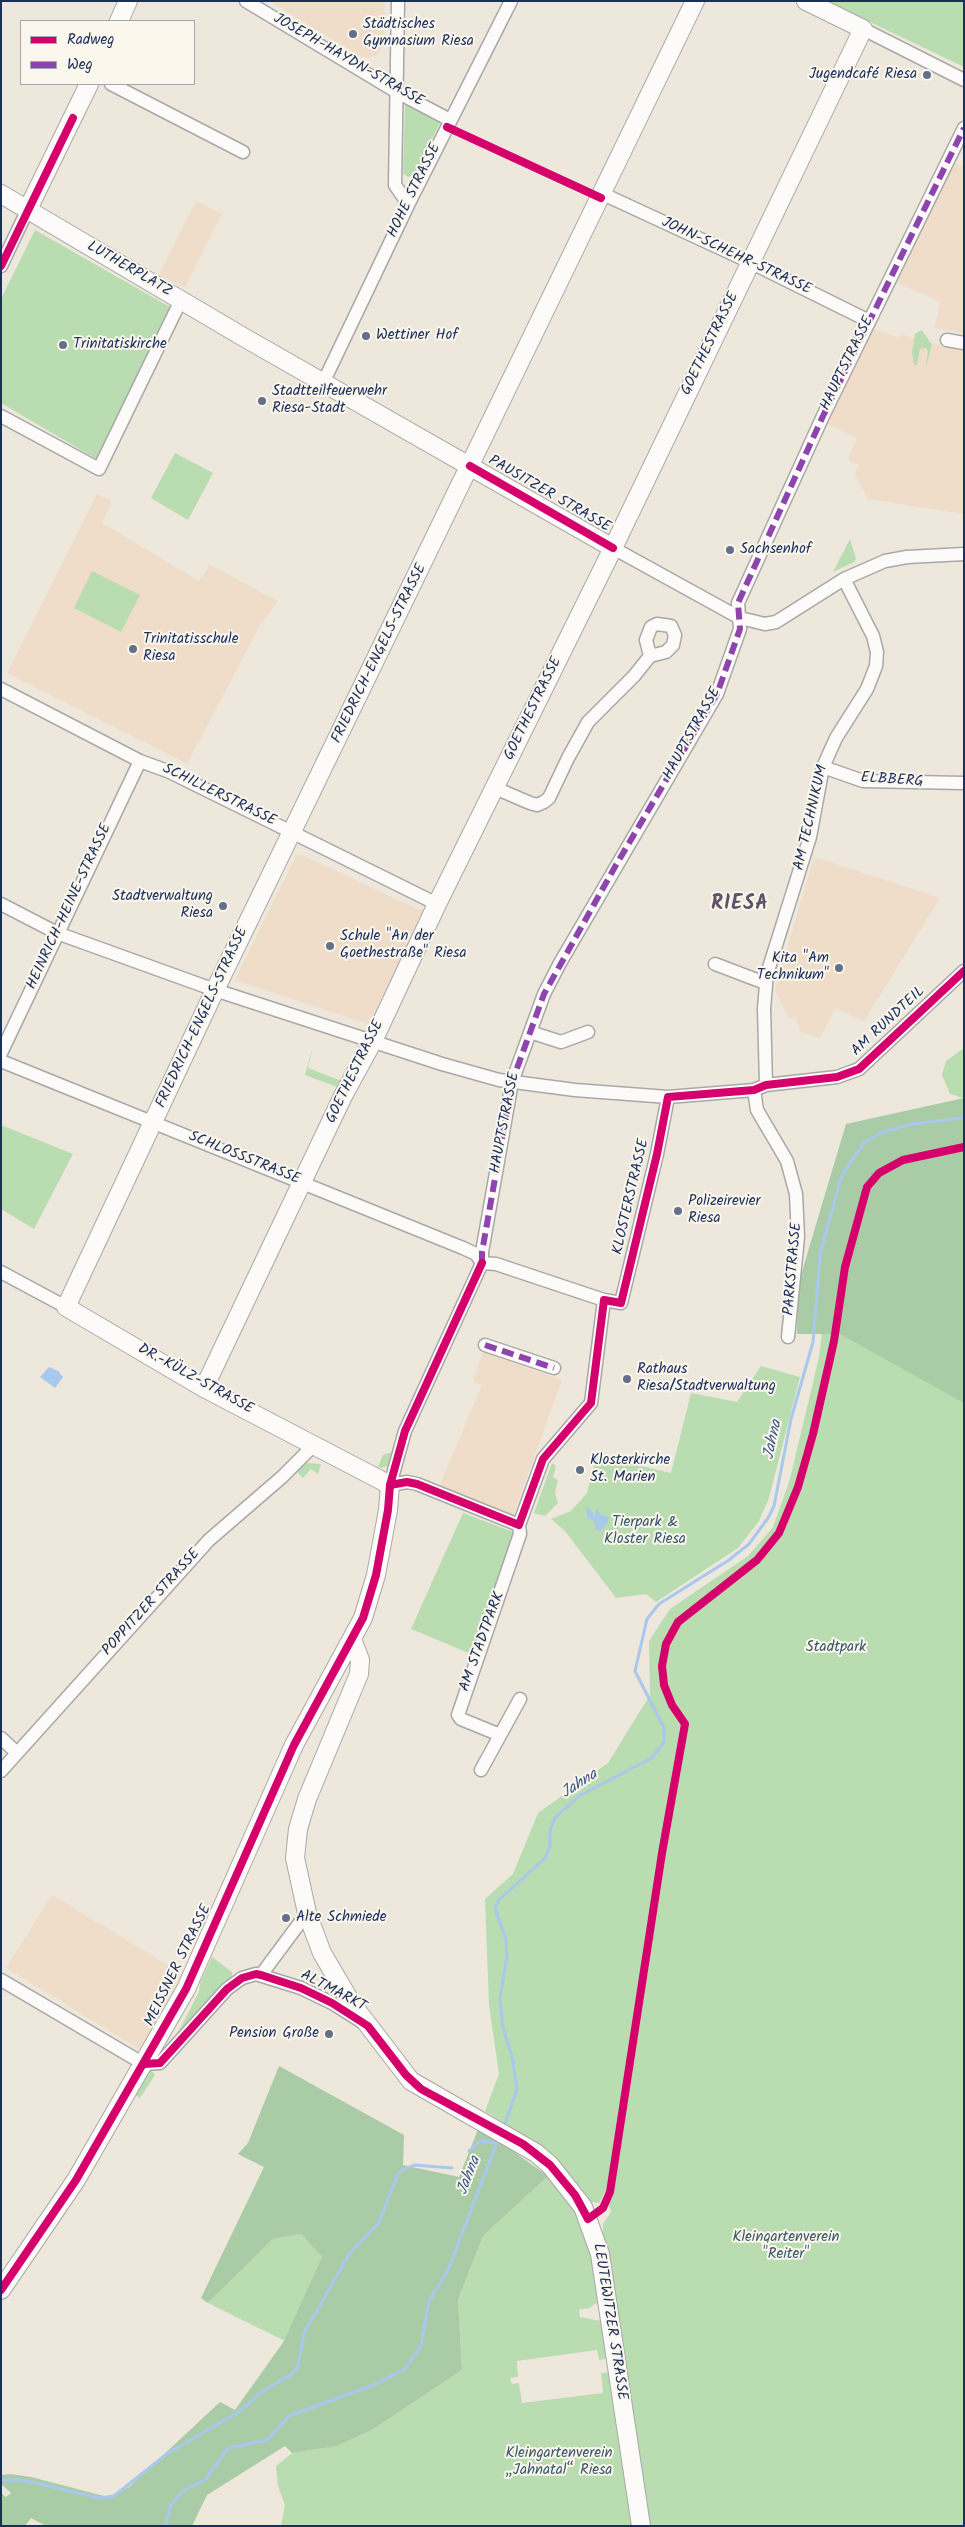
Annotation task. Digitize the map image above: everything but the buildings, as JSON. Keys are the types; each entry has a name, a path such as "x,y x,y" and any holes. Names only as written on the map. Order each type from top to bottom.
{"main road":[{"path":"118,20 128,1"},
{"name":"FRIEDRICH-ENGELS-STRASSE","path":"66,1308 215,990 603,194 695,1"},
{"path":"806,1 863,29"},
{"name":"GOETHESTRASSE","path":"204,1388 343,1096 373,1041 437,904 613,548 863,29"},
{"path":"1,194 28,210 89,85"},
{"name":"LUTHERPLATZ","path":"28,210 181,300"},
{"name":"PAUSITZER STRASSE","path":"181,300 613,548"},
{"name":"DR.-KÜLZ-STRASSE","path":"66,1308 204,1388 390,1485"},
{"name":"MEISSNER STRASSE","path":"1,2290 67,2195 186,1990 305,1722 363,1618 376,1575 386,1527 390,1485"},
{"name":"LEUTEWITZER STRASSE","path":"352,1639 360,1660 359,1674 307,1798 298,1829 296,1864 307,1913 322,1953 368,2026 412,2081 421,2089 523,2144 550,2165 575,2195 594,2234 607,2292 641,2526"}],"street":[{"name":"JOSEPH-HAYDN-STRASSE","path":"246,1 397,92 450,120"},
{"path":"398,1 395,185 404,198 410,201"},
{"name":"HOHE STRASSE","path":"323,383 410,201 511,1"},
{"path":"863,29 964,80"},
{"path":"112,85 242,152"},
{"name":"HAUPTSTRASSE","path":"390,1485 405,1431 482,1264 482,1252 512,1082 544,994 717,694 740,629 738,603 869,321 964,128"},
{"name":"JOHN-SCHEHR-STRASSE","path":"603,194 750,262 869,321"},
{"path":"1,266 28,210"},
{"name":"LUTHERPLATZ","path":"1,416 99,469 181,300"},
{"path":"947,340 964,343"},
{"name":"PAUSITZER STRASSE","path":"613,548 740,618 758,624 776,622 844,579 896,558 964,554"},
{"name":"AM TECHNIKUM","path":"765,983 810,838 823,767 836,738 867,689 876,666 877,652 873,636 844,579"},
{"path":"495,788 538,805 549,798 588,722 634,676 650,656"},
{"name":"SCHILLERSTRASSE","path":"1,689 140,761 162,769 293,832 437,904"},
{"name":"HEINRICH-HEINE-STRASSE","path":"1,1053 140,761"},
{"name":"ELBBERG","path":"823,767 862,781 964,783"},
{"path":"1,904 57,933 215,990 442,1064 512,1082 575,1090 668,1097 754,1090 766,1085 765,983 714,964"},
{"name":"AM RUNDTEIL","path":"766,1085 837,1077 859,1069 964,971"},
{"path":"530,1032 561,1042 588,1032"},
{"name":"SCHLOSSSTRASSE","path":"1,1061 463,1248 476,1254 482,1264"},
{"name":"PARKSTRASSE","path":"754,1090 757,1110 787,1161 797,1200 798,1237 788,1337"},
{"name":"KLOSTERSTRASSE","path":"604,1300 621,1303 657,1154 668,1097"},
{"path":"390,1485 406,1482 417,1484 519,1525 543,1459 591,1404 604,1300 496,1264 482,1264"},
{"name":"DR.-KÜLZ-STRASSE","path":"1,1272 66,1308"},
{"path":"485,1345 554,1368"},
{"name":"POPPITZER STRASSE","path":"1,1771 209,1540 282,1477 313,1446"},
{"name":"AM STADTPARK","path":"500,1735 458,1715 512,1561 520,1534 519,1525"},
{"path":"481,1770 520,1699"},
{"path":"1,1738 17,1753"},
{"path":"1,1980 144,2064 160,2064 227,1989 242,1978 259,1975 307,1913"},
{"name":"ALTMARKT","path":"259,1975 301,1988 332,2003 368,2026"}],"shaded area":[{"name":"Städtisches Gymnasium Riesa","path":"269,1 385,1 383,46 376,56 363,58"},
{"path":"951,161 964,166 964,334 935,328 940,302 894,281"},
{"path":"196,201 222,214 185,288 159,275"},
{"path":"871,328 899,338 900,334 964,351 964,514 868,499 855,475 859,465 848,460 857,438 826,423"},
{"name":"Trinitatisschule Riesa","path":"97,494 112,501 102,523 199,581 210,565 278,601 260,625 187,764 7,673"},
{"name":"Schule \"An der Goethestraße\" Riesa","path":"302,855 424,912 373,1022 368,1024 235,980 296,856"},
{"name":"Kita \"Am Technikum\"","path":"814,857 940,898 864,1021 835,1008 820,1038 801,1032 795,1017 788,1018 775,990"},
{"path":"483,1352 562,1380 513,1515 439,1487 482,1385 473,1382"},
{"path":"52,1895 181,1973 141,2050 6,1968"}],"green space":[{"path":"828,1 964,1 964,67 876,25"},
{"path":"405,104 440,123 414,175 408,177 403,173"},
{"path":"35,230 170,307 98,460 1,403 1,299"},
{"path":"922,330 932,345 925,370 928,351 926,348 920,349 917,365 914,365 912,352 915,334"},
{"path":"175,453 213,473 188,520 151,498"},
{"path":"850,539 856,559 854,562 833,572"},
{"path":"92,571 140,595 121,632 74,608"},
{"path":"313,1046 308,1068 344,1082 340,1088 305,1075"},
{"path":"964,1048 963,1098 950,1094 942,1075 946,1061"},
{"path":"964,1098 964,1403 840,1334 797,1334 798,1285 846,1124"},
{"path":"1,1125 73,1154 34,1229 1,1209"},
{"path":"964,1126 964,2526 650,2526 603,2234 603,2224 611,2212 605,2192 599,2203 590,2202 555,2161 523,2135 485,2111 499,2074 489,2005 485,1899 513,1874 538,1813 608,1763 650,1695 649,1641 670,1609 748,1556 773,1527 790,1479 819,1357 838,1207"},
{"name":"Tierpark & Kloster Riesa","path":"761,1366 800,1377 769,1498 759,1521 738,1548 656,1602 646,1594 616,1598 565,1531 551,1519 571,1511 587,1493 596,1458 610,1459 671,1473 691,1393 737,1402"},
{"path":"392,1452 389,1465 383,1468 378,1467 383,1455"},
{"path":"307,1463 321,1464 318,1474 311,1469 303,1478 296,1471"},
{"path":"552,1463 556,1466 553,1477 558,1480 555,1493 558,1503 545,1516 534,1513"},
{"path":"463,1513 516,1533 471,1654 411,1629"},
{"path":"212,1957 232,1972 232,1976 175,2038 199,1992 200,1983"},
{"path":"279,2066 404,2135 403,2165 459,2177 479,2127 548,2176 483,2236 458,2300 462,2370 372,2430 337,2446 292,2453 285,2446 207,2495 192,2526 46,2526 31,2518 25,2526 1,2526 1,2493 6,2497 11,2493 1,2484 1,2475 10,2474 31,2477 108,2497 129,2487 220,2402 235,2410 284,2341 322,2257 301,2234 273,2239 208,2303 201,2298 264,2167 238,2154 248,2143"},
{"path":"151,2070 155,2075 140,2098 135,2095 145,2072"},
{"name":"Kleingartenverein „Jahnatal“ Riesa","path":"548,2176 570,2202 585,2232 595,2266 601,2300 589,2308 579,2310 580,2317 606,2322 611,2358 599,2360 597,2350 517,2361 518,2377 510,2378 512,2384 519,2383 522,2403 603,2393 601,2373 613,2372 632,2526 281,2526 285,2505 278,2486 276,2466 292,2453 337,2446 372,2430 462,2370 458,2300 483,2236"},
{"path":"301,2234 322,2257 285,2341 208,2303 273,2239"}],"water":[{"path":"49,1367 58,1371 63,1377 55,1388 40,1377"},
{"path":"586,1506 593,1513 594,1519 596,1509 601,1515 609,1517 607,1524 601,1530 595,1530 595,1522 587,1517"}],"waterway":[{"name":"Jahna","path":"504,2127 517,2089 512,2056 503,2028 500,1998 507,1956 506,1940 495,1908 499,1900 545,1858 550,1846 550,1830 555,1818 579,1796 652,1758 664,1742 664,1728 635,1671 647,1619 659,1604 729,1560 749,1544 768,1518 774,1506 791,1419 813,1342 820,1254 841,1178 865,1142 881,1133 912,1124 964,1118"},
{"name":"Jahna","path":"166,2526 170,2506 184,2490 205,2480 228,2448 267,2440 289,2416 374,2385 405,2369 421,2346 429,2301 448,2270 499,2137"},
{"path":"469,2151 480,2141 496,2143"},
{"path":"1,2480 23,2480 99,2498 114,2496 168,2453 242,2410 261,2392 292,2374 298,2366 304,2333 350,2253 378,2224 399,2172 414,2165 452,2168"}],"marked path":[{"path":"482,1263 482,1252 512,1082 544,994 616,865 717,694 740,629 738,603 823,416 964,128"},
{"path":"485,1345 554,1368"}],"cycle path":[{"path":"1,266 73,118"},
{"path":"447,127 601,198"},
{"path":"470,466 613,548"},
{"path":"390,1485 407,1482 417,1484 519,1525 543,1459 591,1403 604,1300 621,1303 657,1154 668,1097 754,1090 766,1085 837,1077 859,1069 964,971"},
{"path":"144,2064 160,2063 227,1989 242,1978 256,1974 261,1975 301,1988 332,2003 368,2026 406,2075 421,2089 523,2144 550,2165 575,2195 588,2219 603,2208 610,2192 662,1853 685,1724 672,1705 664,1685 662,1666 666,1644 678,1622 757,1560 779,1533 798,1487 813,1434 834,1341 845,1267 867,1187 879,1173 903,1160 964,1147"},
{"path":"1,2290 76,2180 186,1989 294,1745 363,1618 376,1575 388,1510 390,1485 405,1431 482,1263"}],"place":[{"name":"Städtisches Gymnasium Riesa","path":"353,34"},
{"name":"Jugendcafé Riesa","path":"927,75"},
{"name":"Wettiner Hof","path":"366,336"},
{"name":"Trinitatiskirche","path":"63,345"},
{"name":"Stadtteilfeuerwehr Riesa-Stadt","path":"262,401"},
{"name":"Sachsenhof","path":"730,550"},
{"name":"Trinitatisschule Riesa","path":"133,649"},
{"name":"Stadtverwaltung Riesa","path":"223,906"},
{"name":"Schule \"An der Goethestraße\" Riesa","path":"330,946"},
{"name":"Kita \"Am Technikum\"","path":"839,968"},
{"name":"Polizeirevier Riesa","path":"678,1211"},
{"name":"Rathaus Riesa/Stadtverwaltung","path":"627,1379"},
{"name":"Klosterkirche St. Marien","path":"580,1470"},
{"name":"Alte Schmiede","path":"286,1918"},
{"name":"Pension Große","path":"329,2034"}],"district":[{"name":"RIESA","path":"740,906"}],"park label":[{"name":"Stadtpark","path":"836,1648"},
{"name":"Kleingartenverein \"Reiter\"","path":"786,2246"}]}
